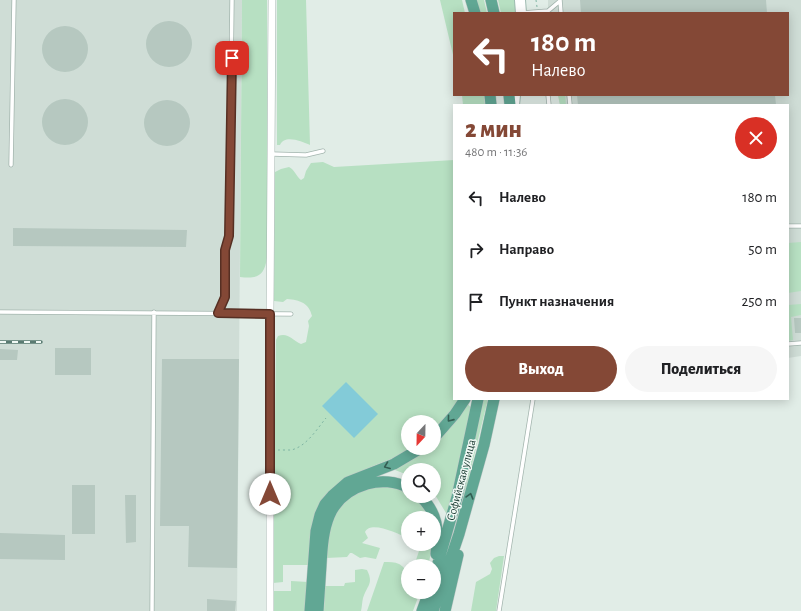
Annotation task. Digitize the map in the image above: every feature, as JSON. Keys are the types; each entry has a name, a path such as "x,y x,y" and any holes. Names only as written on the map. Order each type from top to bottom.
{"main road":[{"path":"471,0 475,12"},
{"path":"490,0 494,12"},
{"path":"441,430 455,414 464,400"},
{"name":"Софийская улица","path":"439,559 457,497 478,400"},
{"name":"Софийская улица","path":"433,611 459,534 484,445 494,400"},
{"path":"310,611 316,530 325,504 348,482 394,464 409,455"},
{"path":"318,611 323,535 333,507 349,492 370,483 389,482 401,485"},
{"path":"426,503 431,509 437,525 435,559"},
{"path":"445,611 458,560 459,534"},
{"path":"422,611 426,599"}],"street":[{"path":"270,611 272,0"},
{"path":"520,0 521,12"}],"lane":[{"path":"12,165 14,0"},
{"path":"218,313 225,297 225,250 229,236 232,0"},
{"path":"534,12 548,11 560,0"},
{"path":"560,0 561,12"},
{"path":"272,154 306,155 323,151"},
{"path":"789,226 801,226"},
{"path":"0,312 291,314"},
{"path":"152,611 154,312"},
{"path":"789,344 801,343"},
{"path":"499,611 533,400"}],"path":[{"path":"270,450 290,450 300,446 306,442 326,418"}],"shaded area":[{"path":"0,0 242,0 237,611 0,611"},
{"path":"548,0 801,0 801,356 789,358 789,104 560,104 558,96 789,96 789,12 548,12"}],"green space":[{"path":"242,0 267,0 267,258 264,269 256,277 240,277"},
{"path":"277,0 306,0 310,145 290,139 282,142 280,145 277,145"},
{"path":"440,0 462,0 465,12 453,12 453,55"},
{"path":"476,0 484,0 487,12 480,12"},
{"path":"498,0 516,0 517,12 501,12"},
{"path":"462,96 484,96 485,104 463,104"},
{"path":"558,96 565,96 566,104 560,104"},
{"path":"453,160 453,400 458,400 449,416 441,425 441,415 401,415 401,455 359,472 338,484 330,491 310,565 283,565 283,582 273,583 276,340 278,336 285,335 301,344 306,342 309,326 308,321 312,316 309,308 300,301 287,299 283,302 274,301 275,172 289,167 301,180 304,178 311,163 323,162 334,167"},
{"path":"801,242 801,291 789,293 789,243"},
{"path":"801,304 801,315 791,317 793,340 789,341 789,305"},
{"path":"482,400 488,400 461,509 458,509"},
{"path":"468,404 471,408 449,513 446,513 440,503 441,463 402,463 417,455 441,455 441,436"},
{"path":"401,464 401,472 395,470 395,467"},
{"path":"385,486 396,488 401,490 401,503 420,503 426,511 401,511 401,535 385,529 373,527 368,529 365,532 368,538 362,543 380,548 376,559 365,557 360,558 352,553 350,553 347,557 326,558 328,536 332,517 345,500 364,489"},
{"path":"419,551 431,551 430,559 416,559"},
{"path":"504,556 496,611 471,611 476,582 490,574 492,569 490,563 494,558"},
{"path":"384,562 392,562 400,565 401,599 417,599 413,611 367,611"},
{"path":"355,570 367,570 370,582 363,598 361,611 324,611 325,586 344,586 345,583 355,582"},
{"path":"291,581 308,582 307,611 274,611 274,591 291,591"}],"water":[{"path":"346,382 378,414 354,438 322,406"}],"building":[{"path":"580,0 766,0 767,12 581,12"},
{"path":"174,21 178,22 188,31 191,35 191,53 182,63 174,67 164,67 156,63 147,53 146,39 150,31 160,22"},
{"path":"60,26 70,26 78,30 84,36 88,44 88,54 84,62 78,68 70,72 60,72 52,68 46,62 42,54 42,44 46,36 52,30"},
{"path":"577,96 775,96 776,104 578,104"},
{"path":"60,99 70,99 78,103 84,109 88,117 88,127 84,135 78,141 70,145 60,145 52,141 46,135 42,127 42,117 46,109 52,103"},
{"path":"162,100 172,100 180,104 186,110 190,118 190,128 186,136 180,142 172,146 162,146 154,142 148,136 144,128 144,118 148,110 154,104"},
{"path":"13,228 187,230 186,247 13,246"},
{"path":"794,318 801,318 801,333 795,333"},
{"path":"55,348 91,348 91,375 55,375"},
{"path":"0,349 18,350 17,360 0,360"},
{"path":"162,359 239,359 237,568 188,567 189,526 160,526"},
{"path":"72,485 95,485 95,534 72,534"},
{"path":"125,495 136,495 136,542 126,543"},
{"path":"0,533 65,535 65,560 0,559"},
{"path":"207,599 236,601 235,611 207,611"}],"railway":[{"path":"0,342 41,342"}],"route":[{"path":"232,58 229,236 225,250 225,297 218,313 270,314 270,494"}]}
